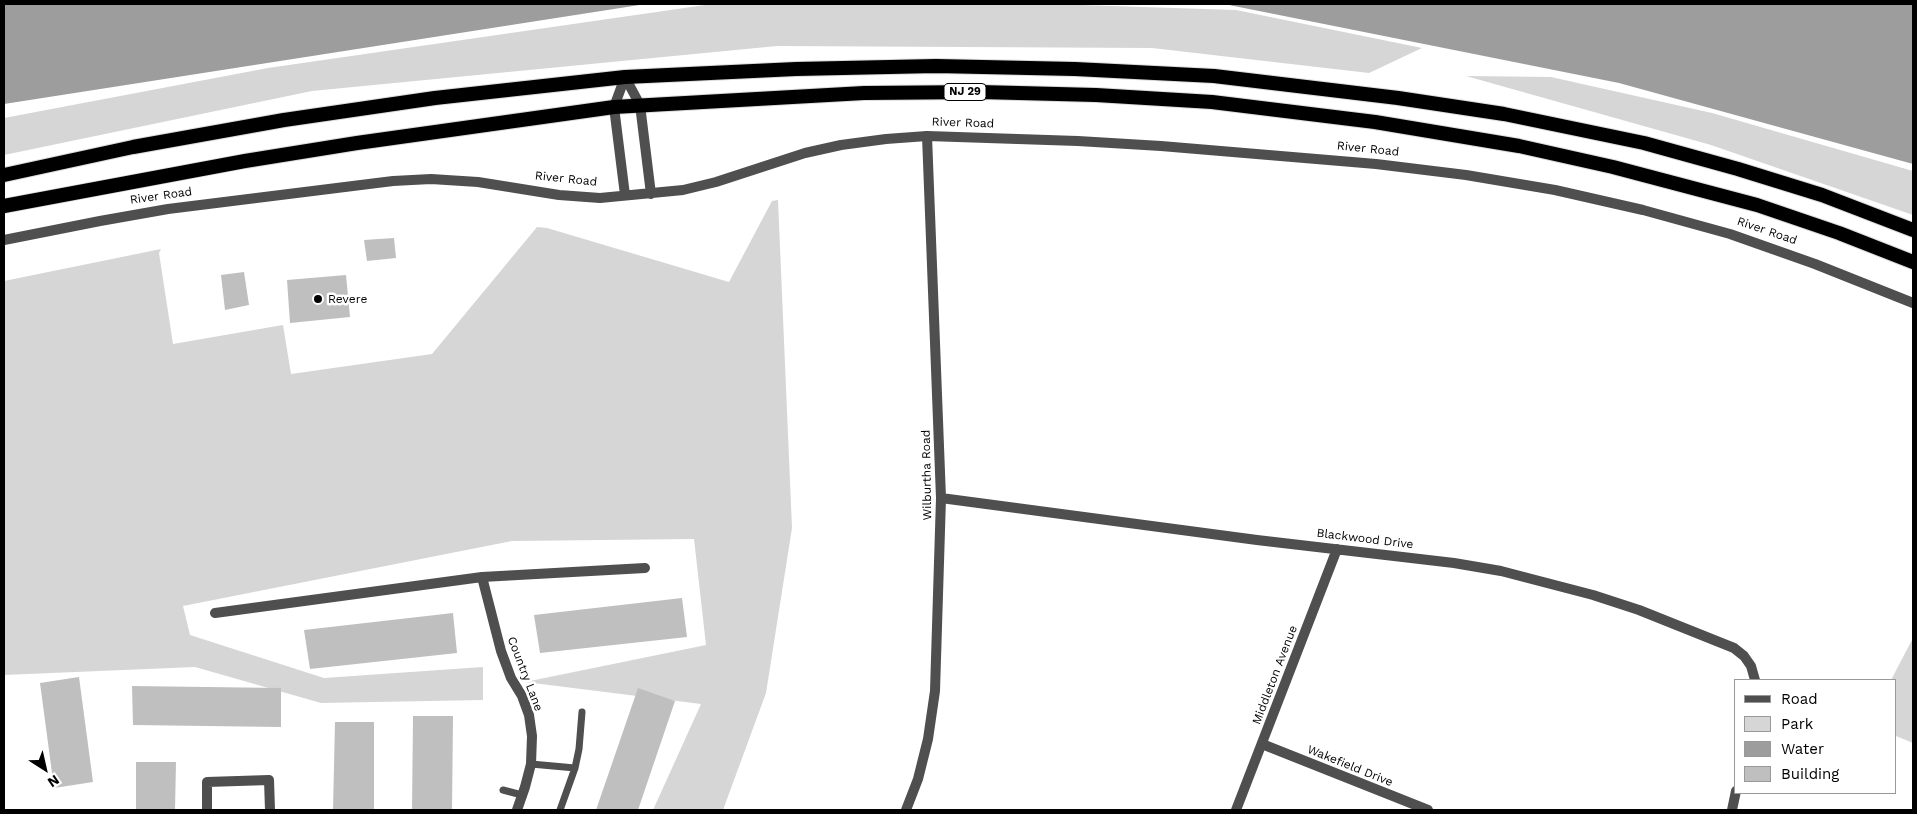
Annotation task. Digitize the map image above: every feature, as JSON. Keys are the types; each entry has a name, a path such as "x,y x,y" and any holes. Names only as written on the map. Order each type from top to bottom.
{"highway":[{"name":"NJ 29","path":"4,175 133,148 284,120 435,98 625,78 796,69 936,66 1075,68 1224,77 1398,98 1574,127 1644,143 1738,169 1822,195 1913,230"},
{"name":"River Road","path":"4,206 245,160 614,106 864,93 999,92 1096,95 1212,102 1366,120 1519,146 1613,167 1757,205 1830,230 1913,262"}],"street":[{"path":"625,78 640,105 651,194"},
{"path":"625,78 614,106 625,195"},
{"name":"River Road","path":"4,240 168,210 393,181 431,179 478,182 559,195 600,198 651,194 683,190 716,182 805,153 841,145 927,136 1161,146 1376,164 1466,175 1555,190 1643,210 1721,232 1815,264 1913,303"},
{"name":"Wilburtha Road","path":"906,810 918,779 928,739 935,691 942,498 927,136"},
{"name":"Blackwood Drive","path":"942,498 1454,563 1501,571 1594,595 1639,610 1734,648 1744,656 1751,666 1755,679"},
{"name":"Middleton Avenue","path":"1236,810 1337,549"},
{"path":"215,613 482,577 645,568"},
{"name":"Country Lane","path":"482,577 501,651 529,715 532,736 531,764 516,810"},
{"name":"Wakefield Drive","path":"1262,744 1428,810"},
{"path":"207,810 207,782 269,780 270,810"},
{"path":"1732,810 1735,794"}],"lane":[{"path":"560,810 580,749 582,712"},
{"path":"531,764 575,768"},
{"path":"503,790 522,795"}],"green space":[{"path":"712,4 1050,4 1236,10 1422,48 1369,73 1152,48 777,46 312,91 4,155 4,118 268,68"},
{"path":"1466,76 1551,77 1712,113 1913,171 1913,215 1711,145"},
{"path":"778,200 792,528 766,693 723,810 653,810 701,704 525,682 706,645 694,539 512,541 183,606 190,635 324,678 483,667 483,700 321,703 195,667 4,675 4,281 161,249 159,253 173,344 283,325 291,374 432,354 537,227 547,228 729,282 772,201"},
{"path":"1913,638 1913,743 1897,736 1897,679 1892,679"}],"water":[{"path":"4,4 646,4 4,104"},
{"path":"1224,4 1913,4 1913,164 1619,83"}],"building":[{"path":"394,238 396,258 367,261 364,240"},
{"path":"244,272 249,305 225,310 221,275"},
{"name":"Revere","path":"346,275 350,317 290,323 287,280"},
{"path":"682,598 687,637 540,653 534,615"},
{"path":"453,613 457,653 310,669 304,630"},
{"path":"79,677 93,782 54,788 40,683"},
{"path":"132,686 281,688 281,727 133,725"},
{"path":"638,688 675,701 638,810 596,810"},
{"path":"413,716 453,716 452,810 412,810"},
{"path":"335,722 374,722 374,810 333,810"},
{"path":"136,762 176,762 175,810 136,810"}],"place":[{"name":"Revere","path":"318,299"}]}
